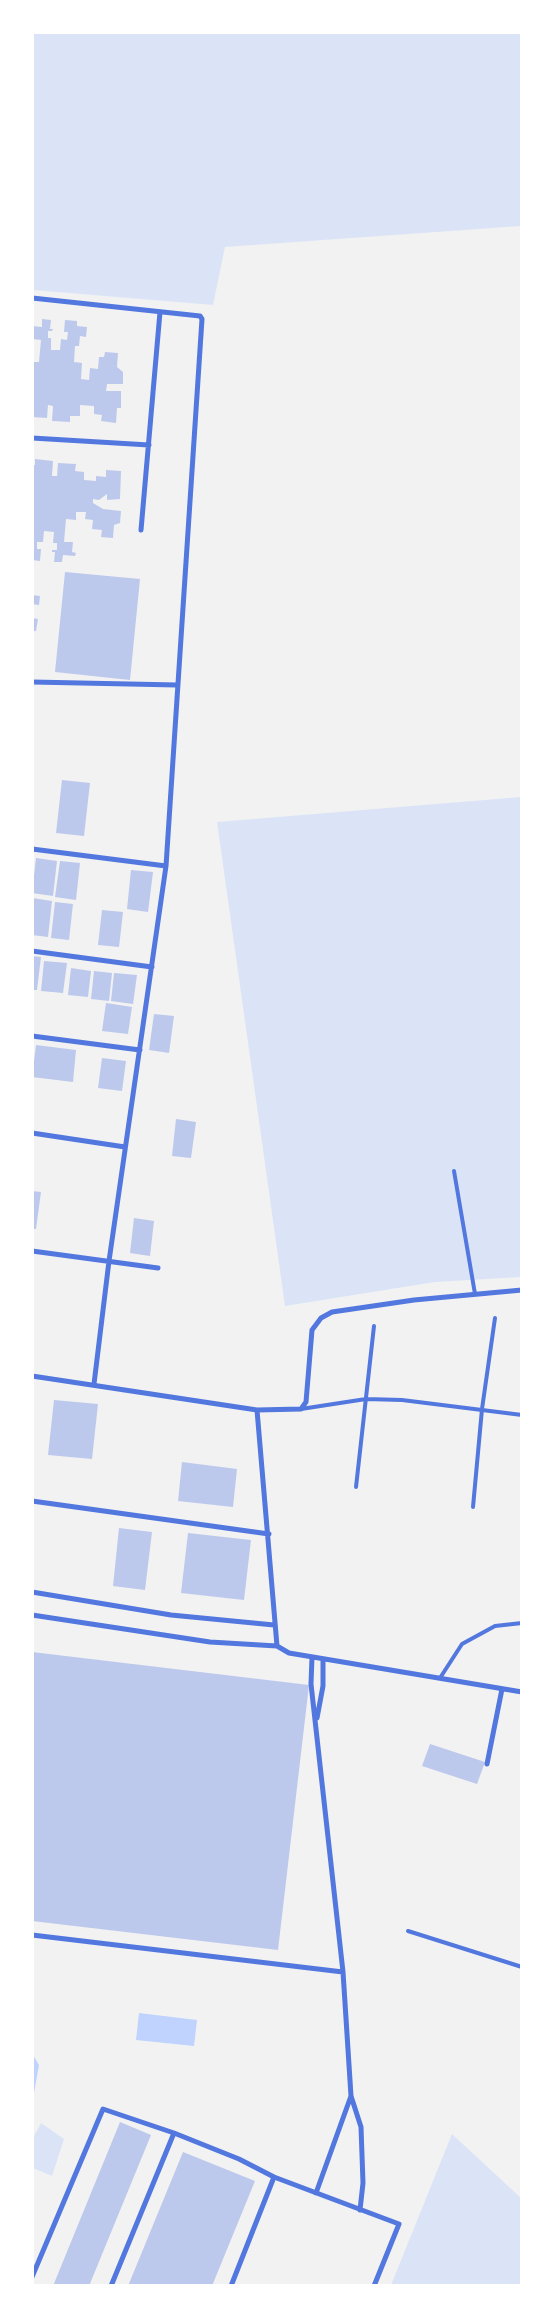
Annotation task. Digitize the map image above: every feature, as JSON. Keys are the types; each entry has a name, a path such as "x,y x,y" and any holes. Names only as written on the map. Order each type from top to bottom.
{"street":[{"path":"32,298 200,316 202,319 195,452 177,685 166,866 109,1261 94,1384"},
{"path":"141,530 160,312"},
{"path":"32,438 148,445"},
{"path":"32,682 177,685"},
{"path":"32,848 166,866"},
{"path":"32,951 152,967"},
{"path":"32,1036 140,1050"},
{"path":"32,1133 126,1147"},
{"path":"32,1251 158,1268"},
{"path":"32,1376 257,1410 302,1409 306,1402 312,1330 321,1318 332,1312 522,1290"},
{"path":"257,1410 277,1646"},
{"path":"32,1501 269,1534"},
{"path":"32,1592 171,1614 274,1625"},
{"path":"32,1615 210,1642 277,1646 289,1653 522,1692"},
{"path":"312,1657 311,1684 343,1972 351,2096 360,2127 363,2183 360,2210"},
{"path":"316,1723 323,1686 323,1659"},
{"path":"487,1764 502,1689"},
{"path":"32,1935 343,1972"},
{"path":"316,2193 351,2096"},
{"path":"32,2277 103,2108 174,2133 239,2159 274,2177 399,2224 374,2286"},
{"path":"112,2286 174,2133"},
{"path":"231,2286 274,2177"}],"lane":[{"path":"454,1171 475,1294"},
{"path":"473,1507 482,1408 495,1318"},
{"path":"356,1487 374,1326"},
{"path":"302,1409 366,1399 402,1400 482,1408 522,1415"},
{"path":"440,1679 462,1644 495,1626 522,1623"},
{"path":"408,1931 522,1967"}],"shaded area":[{"path":"32,33 521,33 521,226 225,247 213,305 33,290"},
{"path":"521,797 521,1277 435,1282 285,1306 217,822"},
{"path":"41,2123 64,2139 52,2176 33,2168 33,2138"},
{"path":"452,2134 521,2198 521,2285 391,2285"}],"water":[{"path":"139,2013 197,2020 194,2046 136,2040"},
{"path":"33,2055 39,2065 33,2099"}],"building":[{"path":"42,319 51,320 50,329 53,329 48,331 48,338 51,338 51,350 60,350 61,339 67,340 68,332 64,332 65,320 77,321 77,326 87,327 86,337 80,336 79,346 75,346 74,362 82,363 81,379 89,380 90,368 98,369 99,357 104,357 105,352 118,353 117,367 123,372 123,384 107,384 106,391 121,391 121,408 117,408 116,423 101,421 102,415 94,414 94,406 80,405 80,416 70,416 70,422 52,421 53,406 48,405 47,418 32,417 32,362 39,362 41,340 32,339 32,326 42,327"},
{"path":"35,459 53,461 52,476 57,476 58,463 76,464 75,471 84,472 84,480 96,481 96,476 106,477 106,470 121,471 120,499 107,500 107,494 99,500 93,499 93,503 103,509 121,511 120,523 114,525 113,538 101,537 102,530 92,529 93,520 85,519 86,512 76,512 76,520 66,519 64,542 73,542 72,552 76,553 75,556 63,555 62,562 54,562 55,552 52,552 52,550 57,550 57,543 53,543 54,532 44,531 43,542 37,542 37,549 41,549 40,561 32,560 32,465 35,465"},
{"path":"65,572 140,579 130,680 55,672"},
{"path":"32,595 40,596 39,605 32,604"},
{"path":"32,618 38,619 36,631 32,631"},
{"path":"62,780 90,783 84,836 56,833"},
{"path":"36,858 57,861 53,896 32,893"},
{"path":"60,861 80,863 76,900 55,897"},
{"path":"131,870 153,872 148,912 127,909"},
{"path":"32,898 52,901 48,937 32,935"},
{"path":"55,902 73,904 69,940 51,938"},
{"path":"102,910 123,912 119,947 98,945"},
{"path":"32,956 41,957 37,990 32,990"},
{"path":"44,961 67,963 63,993 41,991"},
{"path":"71,968 91,971 88,997 68,995"},
{"path":"94,971 112,973 109,1001 91,999"},
{"path":"114,973 137,975 133,1004 111,1001"},
{"path":"106,1003 132,1007 128,1034 102,1031"},
{"path":"154,1014 174,1016 169,1053 149,1050"},
{"path":"36,1045 76,1050 73,1082 32,1077"},
{"path":"102,1058 126,1061 122,1091 98,1088"},
{"path":"176,1119 196,1122 191,1158 172,1156"},
{"path":"32,1191 41,1192 36,1229 32,1229"},
{"path":"134,1218 154,1221 150,1256 130,1253"},
{"path":"54,1400 98,1404 92,1459 48,1455"},
{"path":"182,1462 237,1469 233,1507 178,1501"},
{"path":"119,1528 152,1532 145,1590 113,1586"},
{"path":"188,1533 251,1540 244,1600 181,1593"},
{"path":"32,1652 309,1685 278,1950 32,1921"},
{"path":"430,1744 485,1762 477,1784 422,1766"},
{"path":"120,2122 151,2135 89,2286 53,2286"},
{"path":"183,2152 255,2181 212,2286 128,2286"}]}
